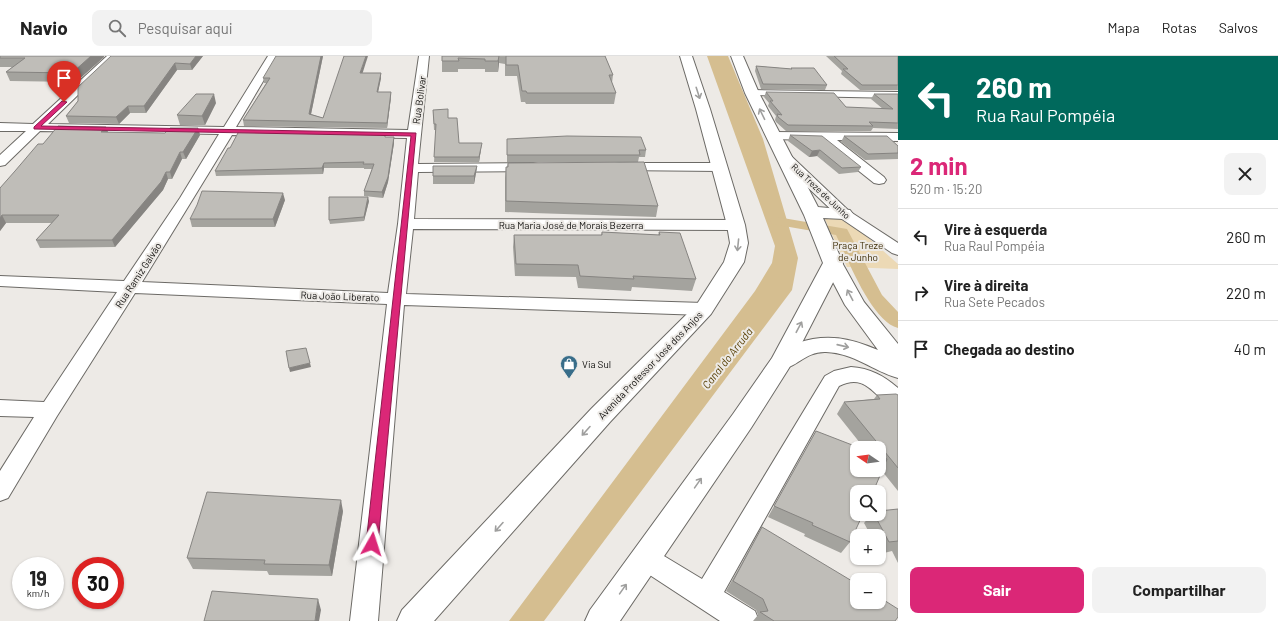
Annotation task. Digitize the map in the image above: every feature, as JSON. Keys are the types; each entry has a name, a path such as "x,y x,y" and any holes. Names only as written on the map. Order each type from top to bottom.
{"main road":[{"name":"Avenida Professor José dos Anjos","path":"413,621 601,415 704,309 734,262 740,243 736,225 703,109 686,56"},
{"path":"737,56 752,93 773,136 786,158 829,255 855,305 898,360"},
{"path":"812,214 844,214"},
{"path":"601,621 742,421 781,362 829,255"},
{"path":"781,362 799,350 824,344 839,345 856,350 898,370"}],"street":[{"path":"0,162 113,56"},
{"name":"Rua Ramiz Galvão","path":"0,491 50,410 187,198 273,56"},
{"name":"Rua Bolivar","path":"364,621 396,299 406,224 414,134 424,56"},
{"path":"752,93 898,95"},
{"path":"0,127 414,134"},
{"path":"773,136 898,137"},
{"path":"823,136 879,180"},
{"name":"Rua Treze de Junho","path":"786,158 844,214 898,250"},
{"path":"411,168 549,167"},
{"path":"611,167 719,167"},
{"name":"Rua Maria José de Morais Bezerra","path":"406,224 736,225"},
{"name":"Rua João Liberato","path":"0,281 396,299 704,309"},
{"path":"706,596 832,381 841,375 852,374 863,376 876,382 898,401"},
{"path":"0,408 50,410"},
{"path":"645,558 745,621"}],"green space":[{"name":"Praça Treze de Junho","path":"824,217 848,220 898,264 898,269 847,267"}],"water":[{"name":"Canal do Arruda","path":"707,56 728,56 763,139 798,258 792,290 544,621 509,621 755,291 772,263 775,246"}],"building":[{"path":"0,56 91,56 72,73 6,72 25,58 0,58"},
{"path":"111,56 196,56 190,64 175,63 144,106 128,106 116,117 66,116 78,101 78,87"},
{"path":"276,56 321,56 309,114 323,118 344,56 366,56 360,73 381,73 377,92 391,92 387,123 243,120 270,78 263,78"},
{"path":"442,56 499,56 498,61 458,58 459,61 442,61"},
{"path":"506,56 605,56 613,75 609,75 616,93 527,93 526,91 522,91 518,65 506,65"},
{"path":"834,56 898,56 898,85 862,85 843,69 848,69"},
{"path":"756,66 792,69 791,68 814,68 827,85 763,84"},
{"path":"766,92 834,93 846,107 893,109 874,94 898,94 898,123 869,122 873,126 788,125 778,117 777,114 782,115 770,101 773,101"},
{"path":"196,94 214,94 202,116 177,115"},
{"path":"448,109 448,118 457,118 459,143 482,143 479,157 434,157 436,124 434,124 433,110"},
{"path":"58,126 106,127 101,132 165,133 170,128 198,128 183,152 180,152 170,172 166,172 161,182 112,240 36,240 59,215 2,215 0,218 0,188 38,144 43,144"},
{"path":"239,131 385,134 385,137 394,137 388,177 382,192 364,191 374,164 363,164 364,162 324,163 322,168 215,171"},
{"path":"790,135 822,136 861,167 842,168 820,150 812,151"},
{"path":"567,136 641,137 646,150 639,150 640,155 507,155 507,139"},
{"path":"844,136 887,136 898,146 898,153 868,154"},
{"path":"644,162 658,206 506,201 506,167 508,167 508,163"},
{"path":"433,166 477,166 474,176 433,176"},
{"path":"202,191 283,193 273,219 190,219"},
{"path":"329,197 368,197 364,217 329,220"},
{"path":"602,232 660,235 659,232 680,233 696,279 633,276 634,279 580,276 578,265 516,264 514,235 602,235"},
{"path":"306,348 310,363 289,368 286,351"},
{"path":"877,395 898,395 898,468 886,453 886,441 876,441 844,402 880,399"},
{"path":"816,431 850,444 850,477 879,477 876,485 850,485 850,521 860,521 856,529 850,529 850,542 812,525 813,523 774,506"},
{"path":"207,492 341,500 329,565 264,564 265,560 187,558"},
{"path":"898,509 898,541 889,542 886,536 886,529 882,529 878,521 886,521 886,510"},
{"path":"762,527 850,580 850,609 886,609 886,601 898,609 898,617 895,621 774,621 760,612 768,611 763,599 733,581"},
{"path":"212,591 318,599 315,621 204,621"}],"waterway":[{"path":"777,221 842,232 875,298 898,322"}],"place":[{"name":"Via Sul","path":"569,379"}],"route":[{"path":"64,102 36,128 414,134 406,224 396,299 372,544"}]}
